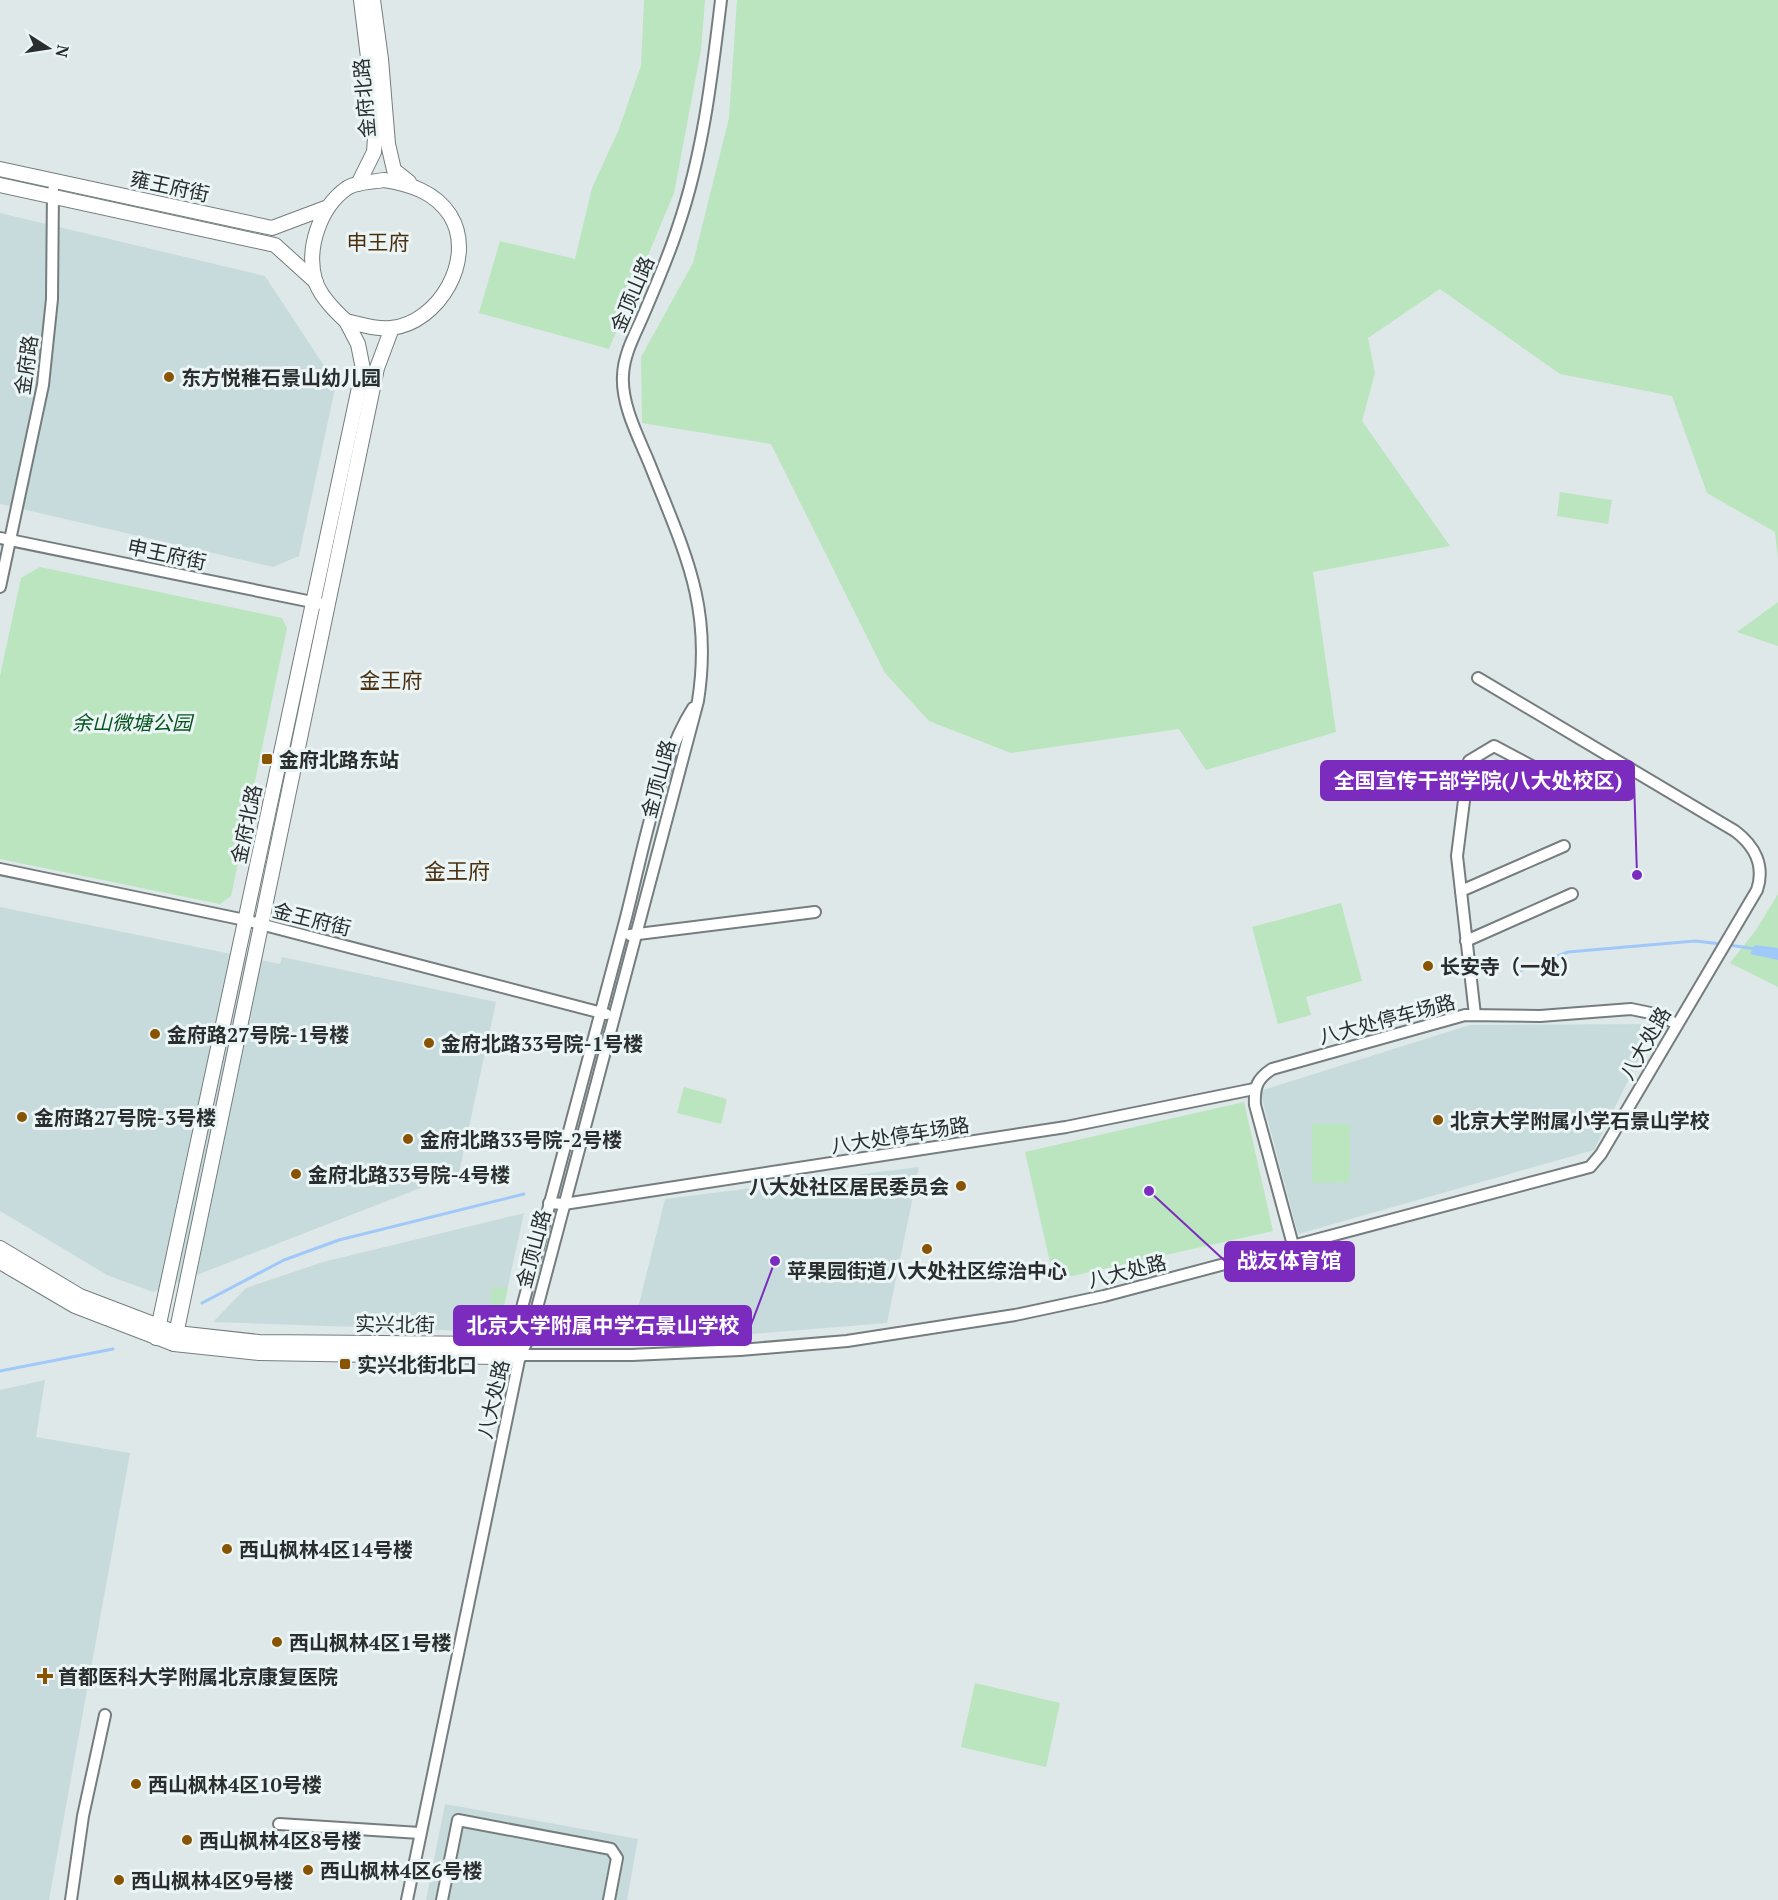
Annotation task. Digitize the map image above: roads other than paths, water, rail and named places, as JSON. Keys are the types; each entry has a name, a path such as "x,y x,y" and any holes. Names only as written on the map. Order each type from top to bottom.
{"main road":[{"name":"金府北路","path":"358,184 374,152 376,123 361,0"},
{"name":"金府北路","path":"373,0 381,59 388,144 394,170 411,184"},
{"name":"雍王府街","path":"0,169 272,228 328,207"},
{"path":"384,180 411,184 441,204 451,217 457,240 457,261 452,280 434,307 392,328 372,327 346,321 316,282 312,255 316,232 328,207 349,187 384,180"},
{"name":"雍王府街","path":"0,185 275,245 316,282"},
{"name":"金府北路","path":"175,1338 260,924 363,369 358,344 346,321"},
{"name":"金府北路","path":"157,1333 245,920 377,368 392,328"},
{"name":"实兴北街","path":"0,1248 80,1296 157,1333"},
{"name":"实兴北街","path":"0,1262 75,1306 175,1338 259,1342 498,1344 520,1354"}],"street":[{"name":"金顶山路","path":"520,1354 529,1338 698,701 703,645 697,594 684,551 636,430 624,392 623,375 630,347 679,226 693,178 712,74 721,0"},
{"name":"金府路","path":"0,587 5,539 43,385 52,299 53,181"},
{"name":"申王府街","path":"5,539 320,604"},
{"name":"八大处路","path":"407,1900 520,1354 632,1355 740,1350 847,1341 1015,1315 1104,1296 1585,1169 1593,1164 1757,890 1761,868 1746,839 1478,678"},
{"name":"金顶山路","path":"520,1354 515,1334 665,771 683,724 698,701"},
{"path":"1475,1015 1457,856 1470,761 1494,746 1563,783"},
{"path":"1461,891 1564,846"},
{"name":"金王府街","path":"0,869 245,920 613,1016"},
{"path":"1467,941 1572,894"},
{"path":"621,935 815,912"},
{"name":"八大处停车场路","path":"549,1203 564,1204 1066,1127 1254,1089 1260,1077 1272,1070 1465,1015 1540,1016 1612,1008 1648,1011 1676,1024"},
{"path":"1254,1089 1255,1105 1293,1245"},
{"path":"71,1900 83,1816 105,1715"},
{"path":"445,1898 458,1820 611,1850 617,1858 609,1900"},
{"path":"279,1824 420,1833"}],"water":[{"path":"1755,945 1778,948 1778,960 1750,954"}],"waterway":[{"path":"1517,972 1568,952 1695,941 1722,944"},
{"path":"1729,945 1755,949"},
{"path":"202,1303 284,1260 339,1240 524,1194"},
{"path":"0,1371 113,1349"}],"place":[{"name":"东方悦稚石景山幼儿园","path":"169,377"},
{"name":"金府北路东站","path":"267,759"},
{"name":"全国宣传干部学院(八大处校区)","path":"1637,875"},
{"name":"长安寺（一处）","path":"1428,966"},
{"name":"金府路27号院-1号楼","path":"155,1034"},
{"name":"金府北路33号院-1号楼","path":"429,1043"},
{"name":"金府路27号院-3号楼","path":"22,1117"},
{"name":"北京大学附属小学石景山学校","path":"1438,1120"},
{"name":"金府北路33号院-2号楼","path":"408,1139"},
{"name":"金府北路33号院-4号楼","path":"296,1174"},
{"name":"八大处社区居民委员会","path":"961,1186"},
{"name":"战友体育馆","path":"1149,1191"},
{"name":"苹果园街道八大处社区综治中心","path":"927,1249"},
{"name":"北京大学附属中学石景山学校","path":"775,1261"},
{"name":"实兴北街北口","path":"345,1364"},
{"name":"西山枫林4区14号楼","path":"227,1549"},
{"name":"西山枫林4区1号楼","path":"277,1642"},
{"name":"首都医科大学附属北京康复医院","path":"45,1676"},
{"name":"西山枫林4区10号楼","path":"136,1784"},
{"name":"西山枫林4区8号楼","path":"187,1840"},
{"name":"西山枫林4区6号楼","path":"308,1870"},
{"name":"西山枫林4区9号楼","path":"119,1880"}],"district":[{"name":"申王府","path":"378,242"},
{"name":"金王府","path":"391,680"},
{"name":"金王府","path":"457,870"}],"park label":[{"name":"余山微塘公园","path":"132,722"}]}
